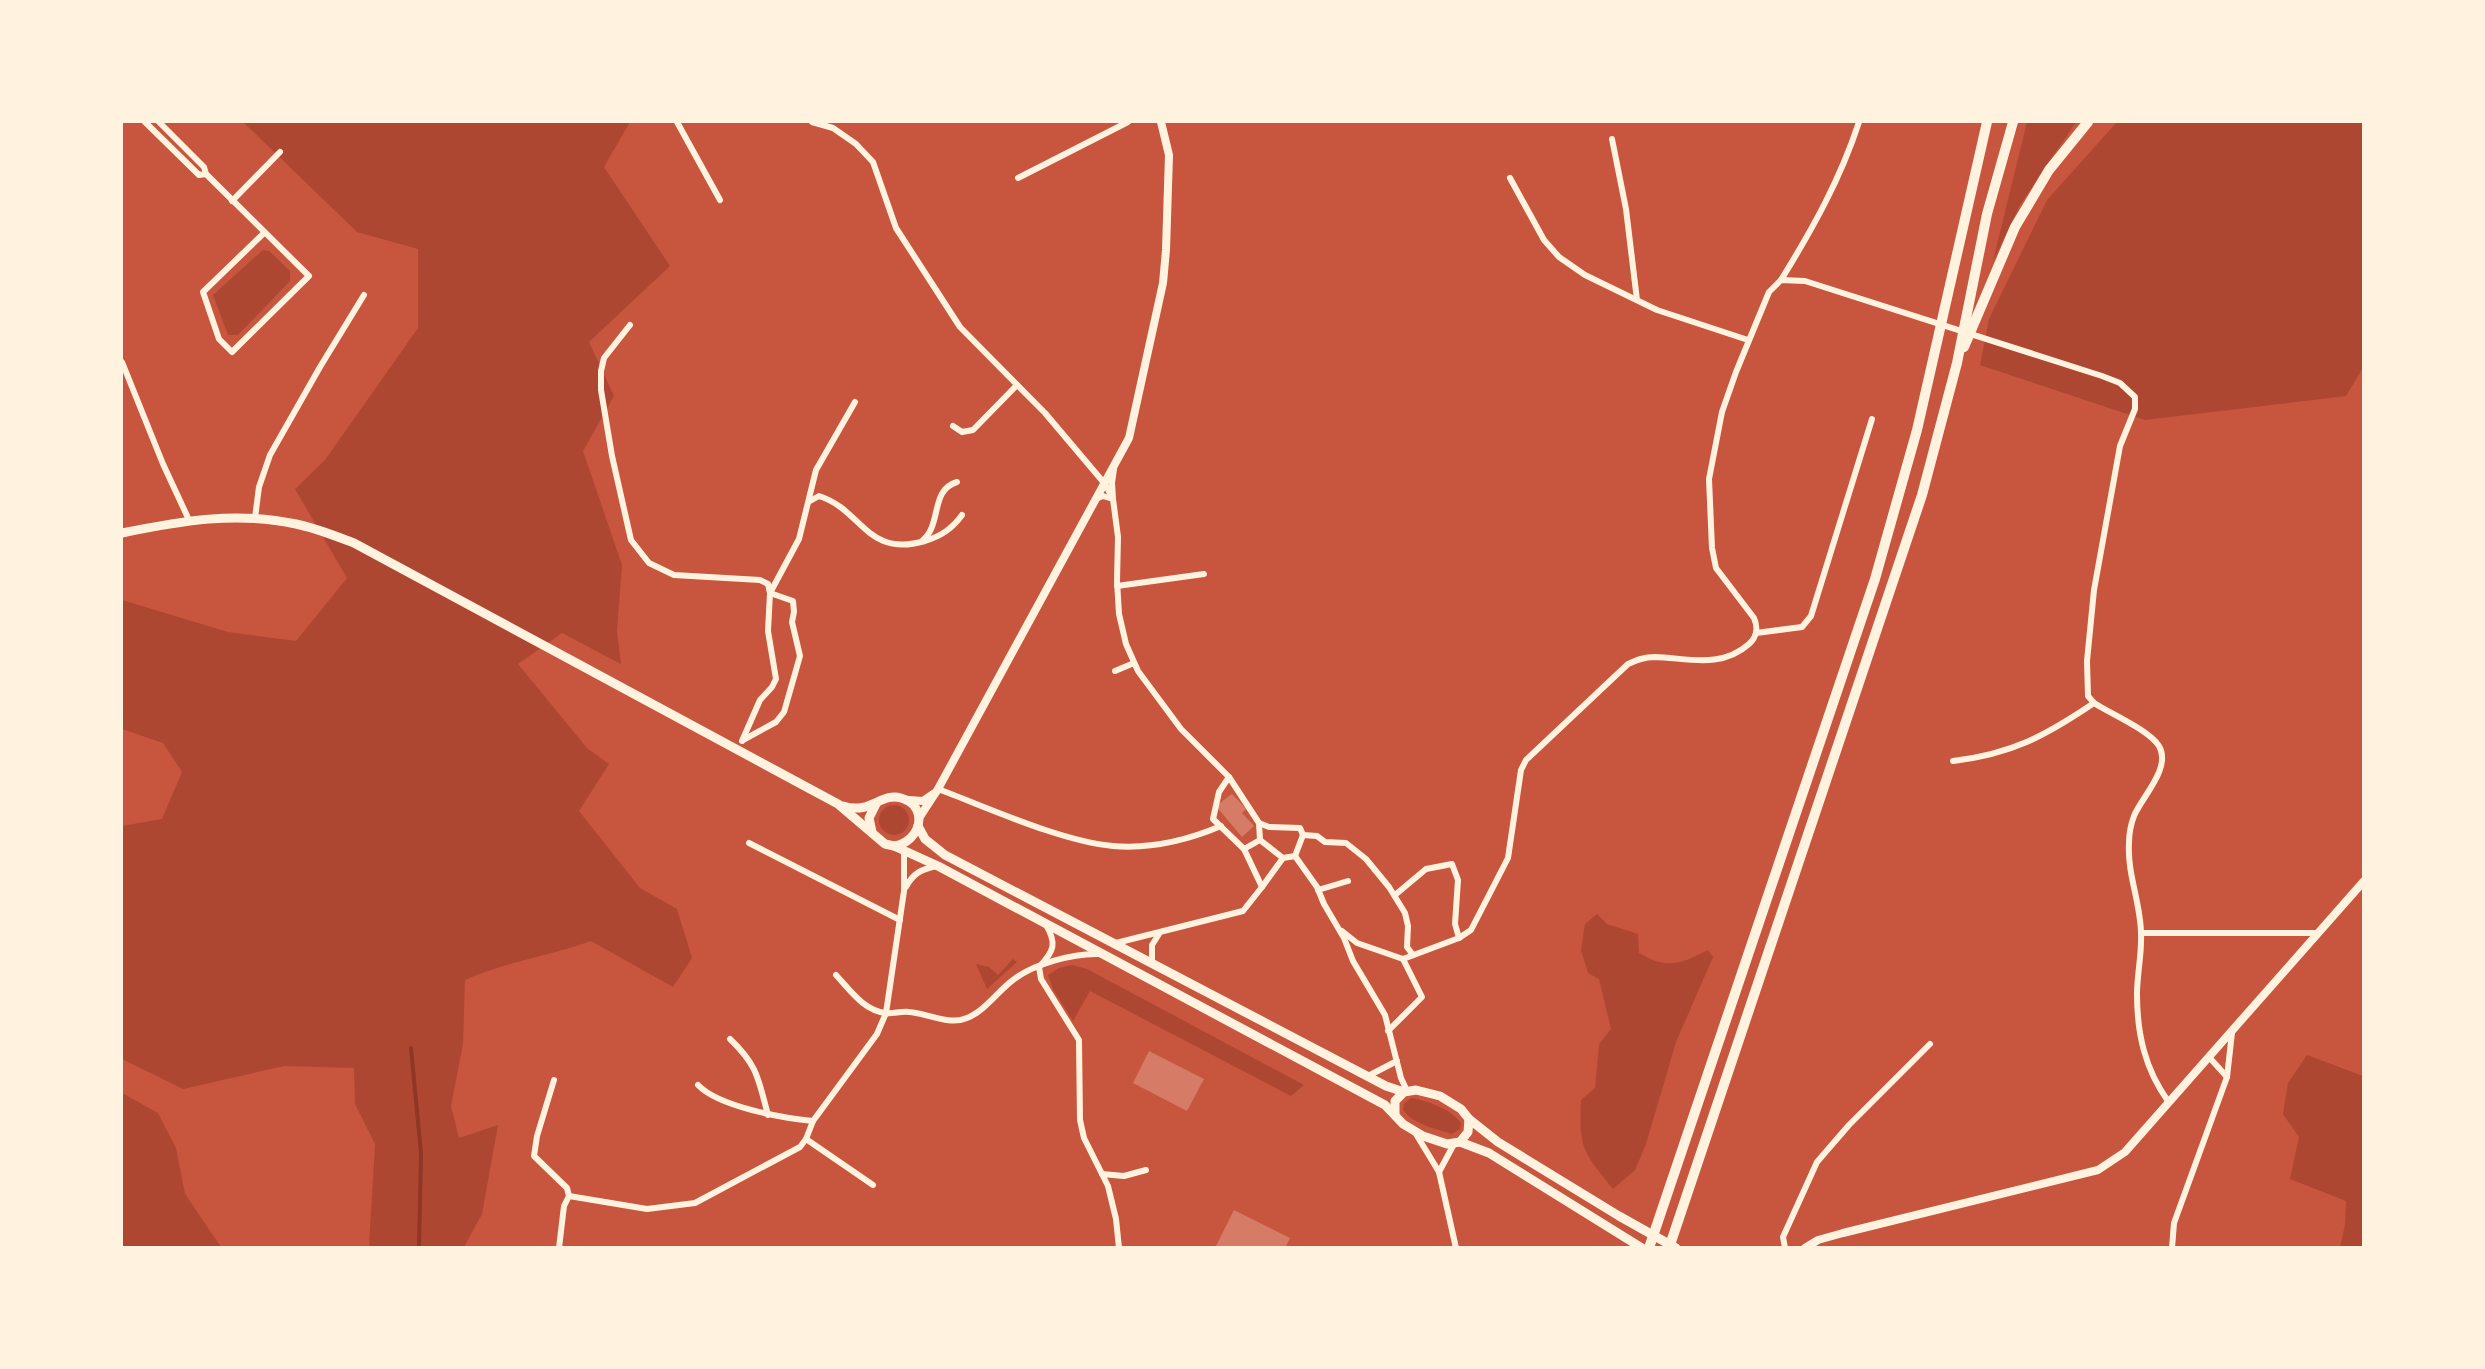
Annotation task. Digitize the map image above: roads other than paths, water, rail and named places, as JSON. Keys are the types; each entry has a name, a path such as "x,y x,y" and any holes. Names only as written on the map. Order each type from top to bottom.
{"highway":[{"path":"1649,1248 1875,579 1917,430 1987,122"},
{"path":"1669,1248 1923,495 1957,363 1987,214 2013,122"},
{"path":"1957,363 2015,227 2049,170 2088,122"}],"main road":[{"path":"122,533 189,520 217,517 255,518 298,524 354,543 741,745 838,804 885,844 938,866 1385,1105 1402,1124 1423,1136 1489,1153 1642,1248"},
{"path":"838,804 858,809 876,804 891,796 906,799 912,804 925,839 945,855 1386,1086 1440,1096 1461,1109 1469,1119 1498,1142 1676,1248"},
{"path":"872,833 869,818 876,804"},
{"path":"894,846 909,840 919,822"},
{"path":"1805,1248 1818,1240 1843,1233 2098,1170 2125,1152 2364,881"},
{"path":"1395,1114 1395,1101 1405,1091"},
{"path":"1457,1143 1468,1132 1469,1119"}],"street":[{"path":"145,122 199,175 206,174"},
{"path":"159,122 204,167 206,174 232,201 309,276 232,352 219,339 202,292 264,233"},
{"path":"677,122 720,200"},
{"path":"812,122 833,128 856,144 873,162 896,228 960,327 1045,413 1105,484 1113,500"},
{"path":"1018,178 1128,122"},
{"path":"919,822 1129,438 1163,283 1169,155 1161,122"},
{"path":"1339,928 1357,942 1403,959 1463,937 1484,909 1508,858 1521,770 1526,760 1628,664 1653,657 1716,660 1741,650 1752,641 1757,625 1754,618 1716,568 1712,548 1709,479 1722,412 1748,340 1769,291 1781,280 1816,222 1845,163 1859,122"},
{"path":"1612,139 1626,209 1637,300"},
{"path":"232,201 280,152"},
{"path":"1510,178 1544,240 1558,257 1585,275 1657,310 1748,340"},
{"path":"1781,280 1805,281 2111,380 2120,383 2135,397 2135,409 2120,446 2094,590 2087,661 2088,696 2094,703 2150,737 2160,747 2162,758 2157,777 2134,816 2128,843 2141,933 2137,994 2141,1038 2145,1061 2154,1081 2168,1101"},
{"path":"255,518 259,487 270,455 318,369 364,295"},
{"path":"630,325 604,358 601,390 612,456 631,540 644,558 661,571 685,578 759,580 768,584 770,593 768,631 776,679 772,687 759,700 741,745"},
{"path":"122,362 163,464 189,520"},
{"path":"953,426 962,432 973,430 1017,385"},
{"path":"770,593 799,539 816,470 855,402"},
{"path":"1756,633 1802,627 1811,616 1872,419"},
{"path":"1115,466 1112,483 1118,537 1119,614 1126,644 1134,663 1181,729 1229,777 1259,823 1260,840 1283,858"},
{"path":"920,542 929,535 942,491 948,485 957,482"},
{"path":"810,501 819,496 827,499 872,536 884,542 901,545 937,537 952,528 962,515"},
{"path":"1098,498 1103,496 1113,500"},
{"path":"1117,586 1204,574"},
{"path":"741,745 776,722 784,712 800,656 792,622 793,601 770,593"},
{"path":"1115,671 1134,663"},
{"path":"1953,761 1982,758 2015,748 2050,733 2094,703"},
{"path":"1229,777 1219,792 1213,819 1244,849 1262,887"},
{"path":"906,799 915,802 923,801 938,789"},
{"path":"938,789 1059,833 1114,846 1152,845 1205,833 1221,826"},
{"path":"1259,823 1281,829 1300,828 1303,835 1295,856"},
{"path":"1303,835 1317,836 1325,842 1346,843 1355,848 1395,895 1407,918 1407,947 1413,955"},
{"path":"1244,849 1260,840"},
{"path":"749,843 900,920"},
{"path":"568,1196 647,1209 695,1203 792,1151 806,1139 813,1121 877,1034 886,1013 904,891 904,850"},
{"path":"1116,944 1244,911 1283,858 1295,856"},
{"path":"1295,856 1309,873 1323,904 1339,928 1353,961 1385,1015 1405,1091"},
{"path":"1395,895 1426,869 1452,864 1458,880 1455,924 1463,937"},
{"path":"904,891 911,878 922,869 938,866"},
{"path":"1318,890 1348,881"},
{"path":"1039,967 1051,955 1053,944 1052,934 1046,924"},
{"path":"2141,933 2318,933"},
{"path":"1152,963 1152,945 1159,934"},
{"path":"836,975 867,1007 886,1013 908,1011 957,1021 977,1012 1013,980 1039,967 1069,956 1085,953 1100,954"},
{"path":"1388,1031 1422,997 1403,959"},
{"path":"1039,967 1041,978 1079,1040 1080,1120 1084,1138 1102,1174 1113,1204 1119,1248"},
{"path":"2172,1248 2174,1223 2227,1077 2232,1033"},
{"path":"730,1039 749,1058 757,1074 768,1114"},
{"path":"1785,1248 1783,1237 1817,1162 1849,1125 1930,1044"},
{"path":"2209,1057 2227,1077"},
{"path":"1368,1076 1397,1061"},
{"path":"554,1080 537,1136 534,1156 567,1188 568,1196 564,1206 559,1248"},
{"path":"698,1085 707,1094 777,1118 813,1121"},
{"path":"1414,1130 1439,1172 1452,1219 1456,1248"},
{"path":"806,1139 873,1185"},
{"path":"1439,1172 1457,1143"},
{"path":"1102,1174 1124,1176 1146,1170"}],"waterway":[{"path":"411,1048 421,1153 419,1248"}]}
